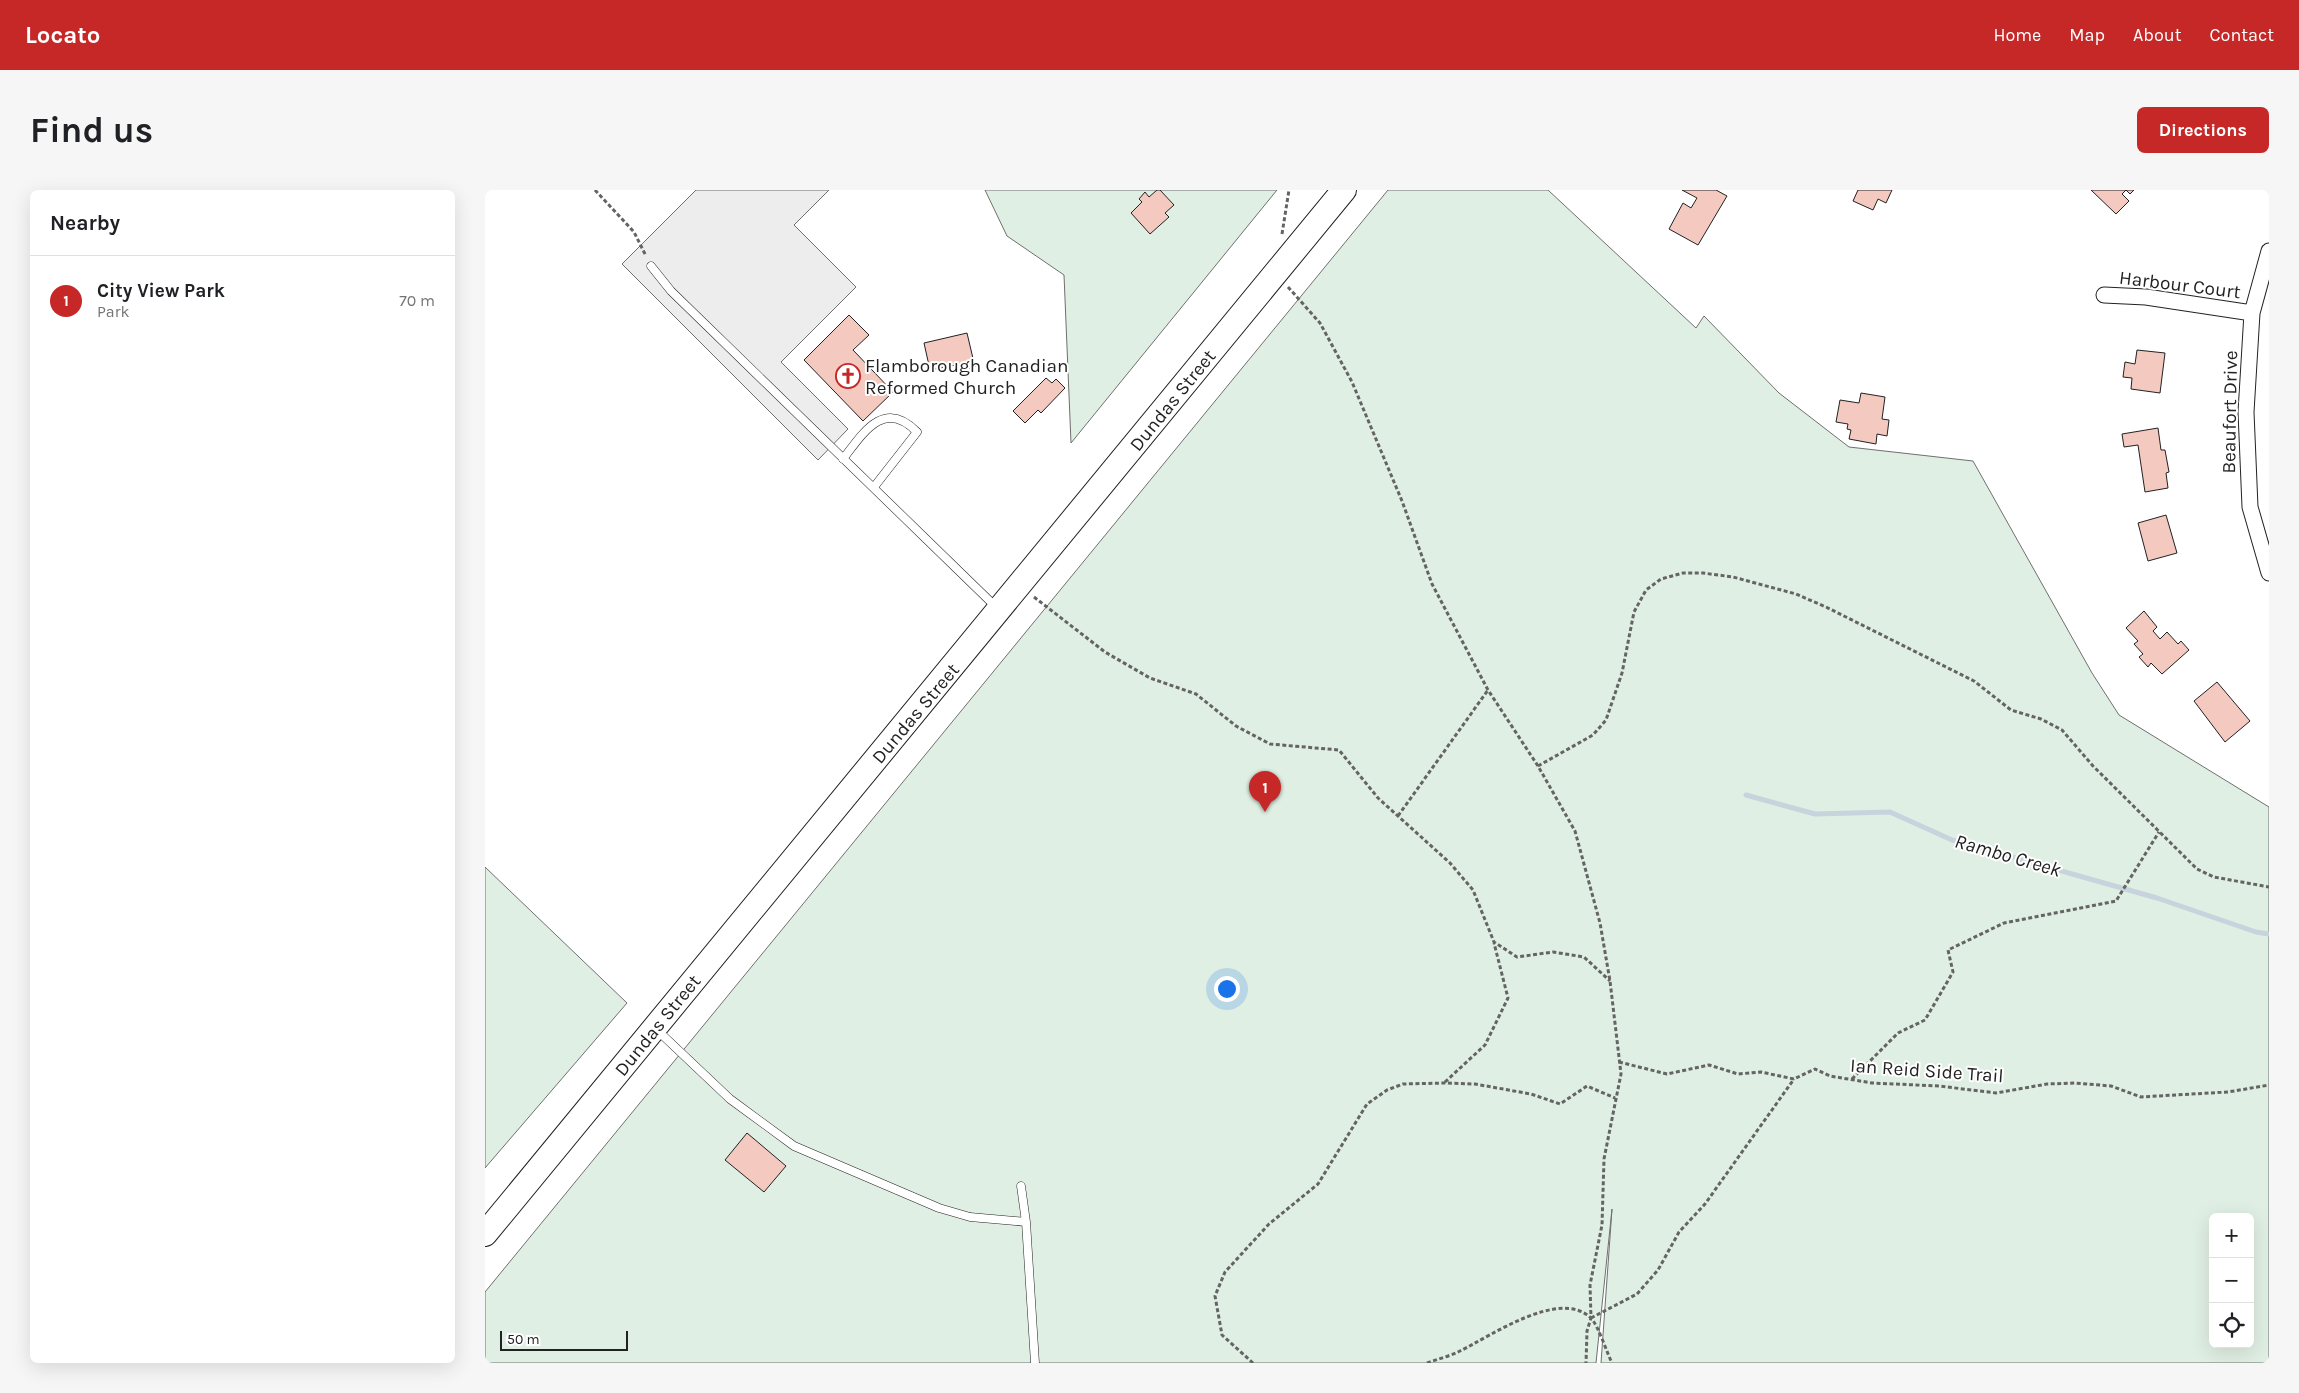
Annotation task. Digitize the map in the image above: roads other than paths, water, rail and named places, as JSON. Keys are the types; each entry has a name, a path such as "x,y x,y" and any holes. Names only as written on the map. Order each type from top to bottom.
{"main road":[{"name":"Dundas Street","path":"485,1234 1344,190"}],"street":[{"name":"Beaufort Drive","path":"2269,251 2252,313 2246,412 2250,507 2269,573"},
{"name":"Harbour Court","path":"2104,295 2146,297 2252,313"}],"lane":[{"path":"651,266 671,291 999,611"},
{"path":"843,459 871,424 883,418 896,418 908,422 917,432 874,487"},
{"path":"655,1028 730,1099 794,1146 939,1208 970,1218 1026,1222"},
{"path":"1021,1186 1026,1222 1035,1363"}],"waterway":[{"name":"Rambo Creek","path":"1746,795 1815,814 1890,812 1952,840 2157,898 2256,932 2269,934"}],"place":[{"name":"Flamborough Canadian Reformed Church","path":"848,376"},
{"name":"City View Park","path":"1265,812"}]}
